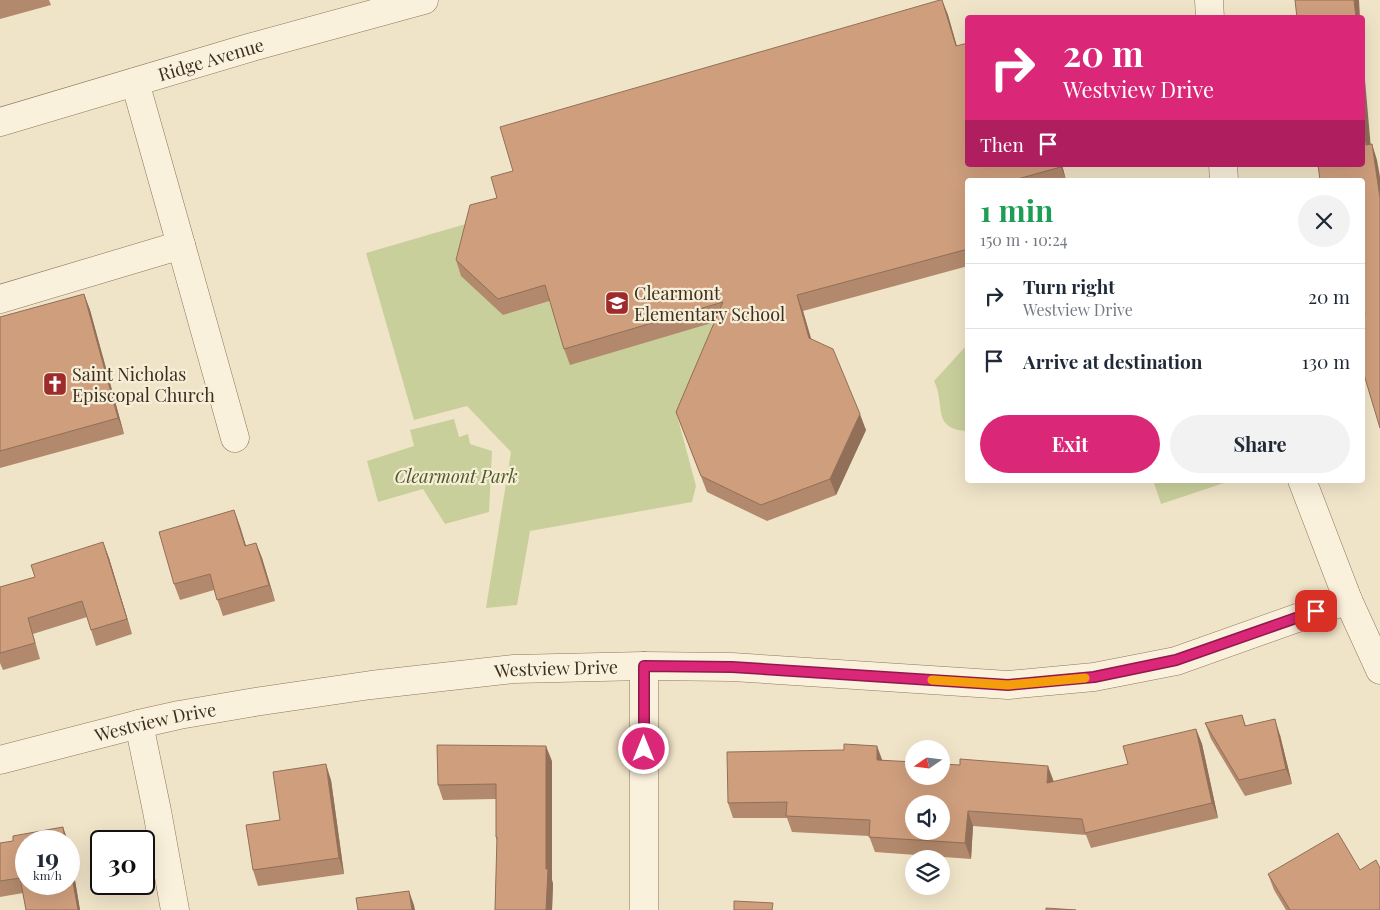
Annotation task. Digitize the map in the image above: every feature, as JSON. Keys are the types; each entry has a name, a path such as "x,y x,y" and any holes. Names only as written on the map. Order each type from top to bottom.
{"street":[{"name":"Ridge Avenue","path":"0,122 252,47 424,0"},
{"path":"1210,0 1210,15"},
{"path":"135,82 235,438"},
{"path":"0,299 181,245"},
{"path":"1303,483 1348,600 1380,670"},
{"name":"Westview Drive","path":"0,760 138,724 255,702 380,684 514,669 644,666 732,667 1008,685 1094,677 1176,660 1348,600"},
{"path":"644,666 644,910"},
{"path":"138,724 175,910"}],"green space":[{"path":"476,221 503,315 551,301 726,319 677,415 696,486 692,502 530,531 517,605 486,608 511,452 467,406 414,420 366,253"},
{"path":"965,347 965,431 948,426 944,421 934,381"},
{"name":"Clearmont Park","path":"454,419 459,437 468,434 470,444 492,451 489,512 445,524 423,489 378,502 367,461 414,446 410,430"},
{"path":"1154,483 1224,483 1161,504"}],"building":[{"path":"942,0 956,46 965,44 965,167 1061,167 1021,178 965,178 965,250 797,295 809,338 833,349 860,414 830,479 761,505 701,476 676,412 723,302 564,349 545,285 498,299 456,260 470,205 497,198 491,177 513,171 500,127"},
{"path":"1295,0 1354,0 1356,15 1297,15"},
{"path":"1365,134 1366,145 1372,144 1380,198 1380,428 1365,378 1365,178 1320,178 1318,167 1365,167"},
{"name":"Saint Nicholas Episcopal Church","path":"84,294 118,418 0,451 0,317"},
{"path":"234,510 245,546 256,543 269,585 217,600 210,574 174,584 159,532"},
{"path":"103,542 127,619 91,630 82,601 28,618 35,643 0,653 0,587 35,577 31,565"},
{"path":"1242,715 1245,726 1275,719 1286,769 1239,780 1205,723"},
{"path":"1196,729 1212,803 1085,833 1082,819 968,811 965,843 917,840 950,840 950,795 905,795 905,839 869,837 870,820 786,816 787,802 728,803 727,752 844,750 844,744 877,746 877,760 905,762 905,785 950,785 950,764 960,765 960,759 1048,766 1047,783 1128,764 1123,746"},
{"path":"437,745 546,746 546,869 548,869 546,910 495,910 496,784 438,785"},
{"path":"326,764 339,858 253,870 246,825 280,820 273,772"},
{"path":"63,827 63,830 46,830"},
{"path":"1338,833 1360,870 1376,860 1380,868 1380,910 1290,910 1268,874"},
{"path":"13,836 15,836 15,879 0,881 0,843 13,841"},
{"path":"409,891 412,910 358,910 356,898"},
{"path":"23,895 75,895 78,910 26,910"},
{"path":"734,901 773,903 772,910 734,910"},
{"path":"1046,908 1076,910 1046,910"}],"slow traffic":[{"path":"932,680 1008,685 1085,678"}],"place":[{"name":"Clearmont Elementary School","path":"617,303"},
{"name":"Saint Nicholas Episcopal Church","path":"55,384"}],"route":[{"path":"644,749 644,666 732,667 1008,685 1094,677 1176,660 1316,611"}]}
